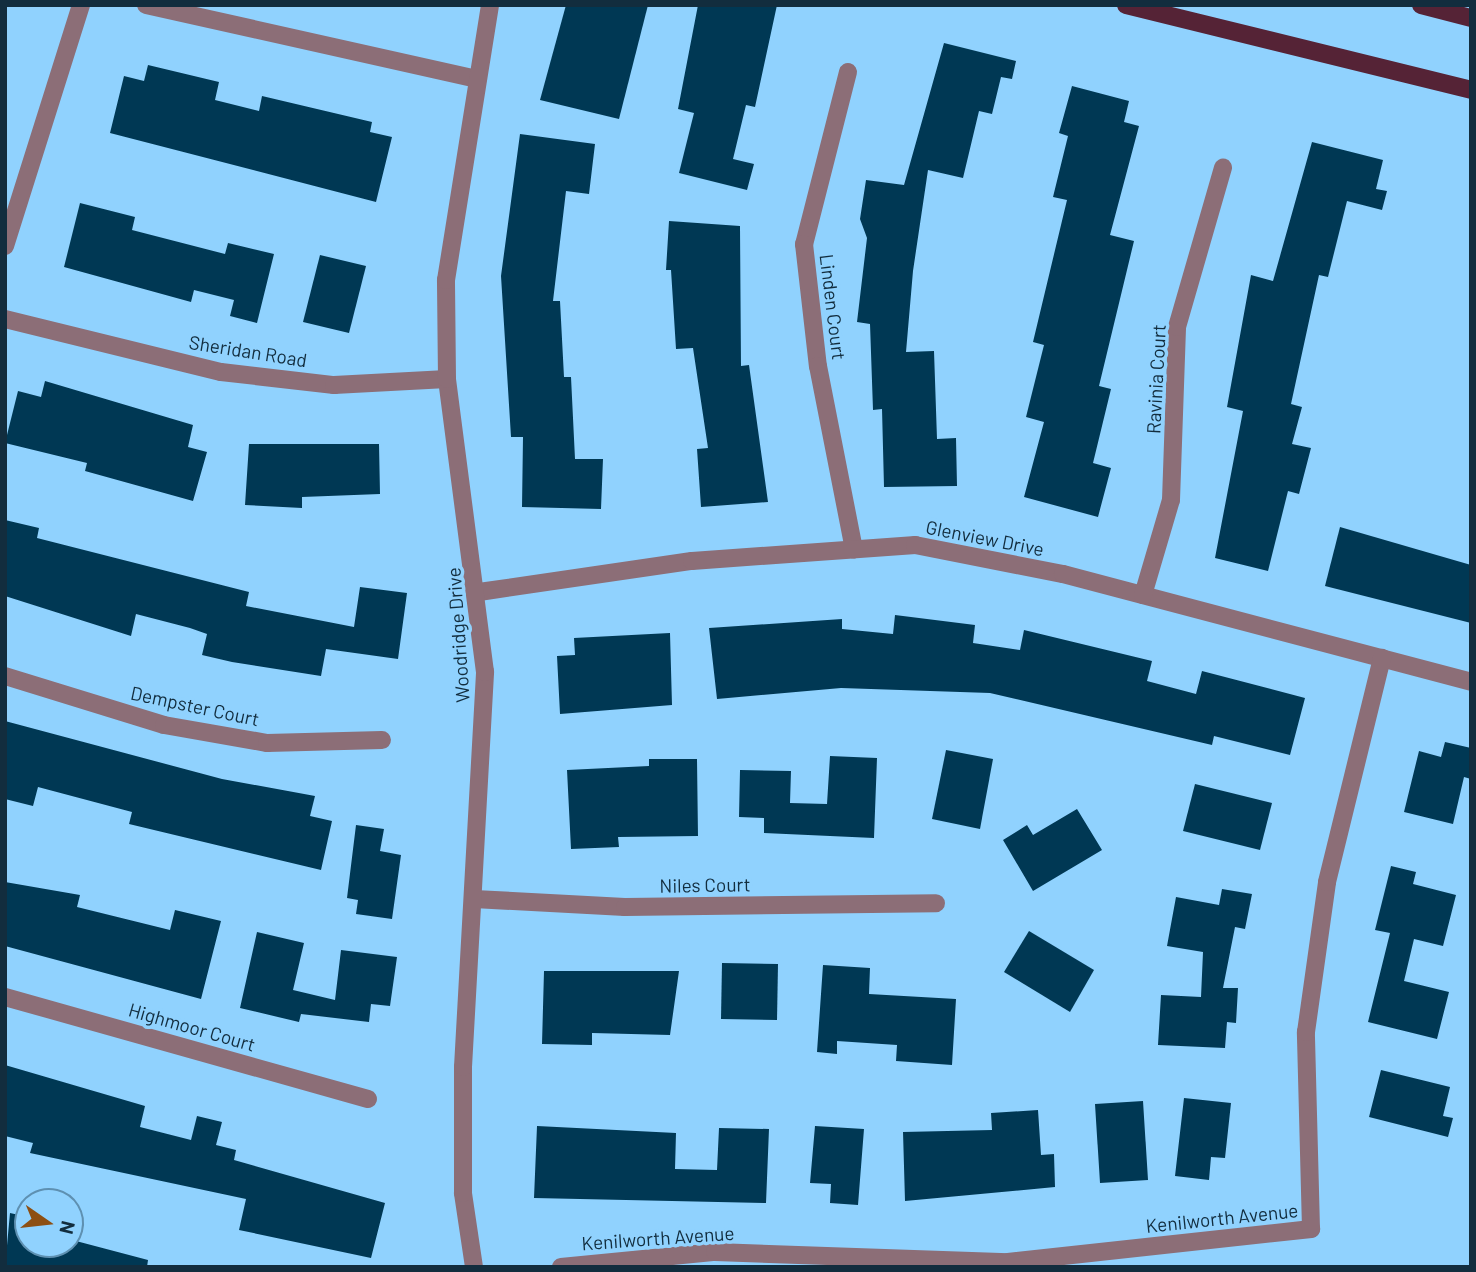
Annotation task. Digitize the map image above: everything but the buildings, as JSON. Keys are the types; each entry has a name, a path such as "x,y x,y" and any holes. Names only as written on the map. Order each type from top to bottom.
{"main road":[{"path":"1126,5 1471,90"},
{"path":"1421,5 1471,18"}],"street":[{"path":"5,246 81,5"},
{"path":"146,5 475,79"},
{"name":"Woodridge Drive","path":"474,1267 463,1193 463,1081 485,672 480,592 447,379 446,280 475,79 490,5"},
{"name":"Linden Court","path":"848,72 804,244 818,366 854,550"},
{"name":"Ravinia Court","path":"1143,596 1171,500 1177,327 1223,168"},
{"name":"Sheridan Road","path":"5,319 221,372 334,385 447,379"},
{"name":"Glenview Drive","path":"480,592 692,561 915,545 1143,596 1471,682"},
{"name":"Kenilworth Avenue","path":"561,1267 715,1252 1008,1262 1311,1229 1306,1032 1328,882 1382,658"},
{"name":"Dempster Court","path":"5,676 164,724 267,743 382,740"},
{"name":"Niles Court","path":"474,899 625,907 936,903"},
{"name":"Highmoor Court","path":"5,997 368,1099"}]}
